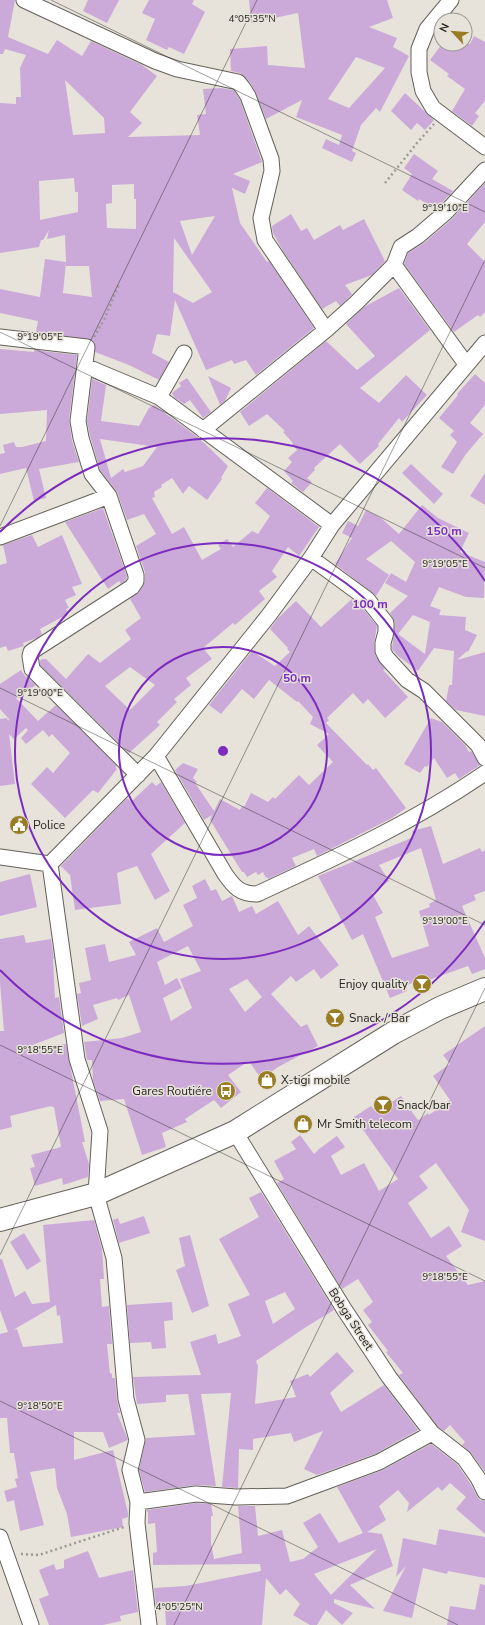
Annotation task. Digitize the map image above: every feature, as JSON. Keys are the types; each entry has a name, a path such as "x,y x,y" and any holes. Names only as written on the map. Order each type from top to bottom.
{"highway":[{"path":"0,1220 96,1194 235,1132 393,1033 440,1008 485,989"}],"street":[{"path":"24,0 155,61 177,69 238,82 248,96 271,159 272,170 261,218 265,240 326,330"},
{"path":"451,0 427,29 419,49 419,72 423,90 433,108 485,147"},
{"path":"203,430 326,330 356,303 394,265 401,247 418,236 446,212 485,170"},
{"path":"394,265 466,364"},
{"path":"0,337 87,347 78,420 81,438 92,474 109,496 136,575 136,581 132,588 31,652 30,664 32,669 138,775"},
{"path":"50,864 156,756 269,615 311,558 332,525 485,343"},
{"path":"159,397 184,353"},
{"path":"85,366 159,397 332,525"},
{"path":"0,537 109,496"},
{"path":"311,558 367,599 386,623 383,652 407,680 424,691 478,746 485,758"},
{"path":"156,756 224,874 232,884 248,894 257,894 370,841 460,790 485,773"},
{"path":"0,858 50,864"},
{"path":"50,864 77,1059 100,1131 96,1194 114,1258 126,1399 137,1440 130,1470 138,1502 137,1522 149,1625"},
{"name":"Bobga Street","path":"235,1132 344,1309 389,1377 432,1433 464,1458 478,1478 485,1492"},
{"path":"138,1502 196,1494 236,1497 287,1496 379,1462 432,1433"},
{"path":"0,1537 31,1625"}],"path":[{"path":"385,183 442,115"},
{"path":"87,347 105,318 119,284"},
{"path":"7,1554 38,1555 137,1522"}],"building":[{"path":"0,0 15,0 8,37 48,54 57,40 82,56 91,41 142,65 157,76 130,112 142,123 128,137 200,135 197,115 206,114 203,89 221,88 233,90 240,100 262,162 233,174 250,181 245,194 232,188 240,223 267,262 269,261 314,328 256,375 246,360 234,364 232,360 206,370 175,300 170,336 157,334 152,353 169,362 159,380 129,365 95,352 95,344 92,340 36,332 38,321 0,313 0,289 40,297 45,259 66,262 65,235 47,239 49,230 43,240 41,240 39,247 0,253 0,103 16,104 16,97 21,97 20,68 26,55 5,49 3,54 0,54","holes":["65,80 104,118 105,133 73,135","74,178 75,192 78,192 78,212 40,220 39,181","134,184 134,199 136,199 136,229 107,228 106,204 112,203 112,185","215,216 192,255 180,221","174,238 212,292 193,303 173,292","66,262 66,266 89,266 92,297 63,293"]},
{"path":"88,0 119,0 107,23 83,11"},
{"path":"149,0 194,0 192,4 205,12 184,54 169,47 167,50 146,40 155,19 142,13"},
{"path":"249,0 387,0 393,18 369,27 397,38 393,47 409,56 380,112 376,108 361,125 352,151 356,153 352,162 322,148 326,139 339,145 342,135 296,117 302,100 266,119 250,82 240,73 231,71 230,49 267,46 268,65 305,68 298,13 251,23","holes":["356,57 385,68 349,108 328,99"]},
{"path":"474,36 485,42 485,101 475,113 479,116 472,126 452,111 465,89 447,76 449,74 430,60 436,52 473,52"},
{"path":"405,93 434,120 425,130 417,123 411,130 391,111"},
{"path":"414,154 438,171 432,179 453,191 436,209 419,199 418,201 402,190 412,174 404,168"},
{"path":"485,183 485,222 467,244 485,262 485,312 480,317 478,315 454,332 404,264 408,253 424,243 452,219"},
{"path":"291,214 301,231 307,228 314,240 340,225 343,230 364,219 385,261 372,275 345,285 352,294 340,306 336,301 322,309 283,251 273,233 272,226"},
{"path":"399,288 430,330 360,388 379,403 406,375 427,395 402,422 399,418 378,444 379,446 360,464 340,444 314,468 315,470 307,478 312,482 303,492 291,483 293,481 284,471 292,462 288,458 297,450 283,432 285,431 267,414 249,426 240,412 326,341 357,370 375,356 346,324 364,307"},
{"path":"0,349 34,352 34,350 77,355 69,420 72,441 79,462 39,469 46,498 34,501 26,468 0,474 0,454 5,453 3,445 14,442 16,447 22,447 46,441 47,410 0,414"},
{"path":"475,374 485,383 485,405 470,423 483,434 466,454 453,474 441,467 457,442 450,435 454,431 439,418 458,395 457,394"},
{"path":"208,376 231,388 225,401 220,405"},
{"path":"187,378 211,412 203,418 190,400 184,404 174,397 172,393 181,386 179,383"},
{"path":"92,379 106,385 101,421 139,426 149,408 154,405 199,438 228,466 221,478 222,479 207,500 189,486 183,494 172,478 161,485 162,487 154,492 155,497 152,498 172,534 184,527 202,560 221,549 218,545 227,539 233,547 252,531 258,534 270,516 255,503 267,488 319,527 299,556 288,547 272,571 277,577 259,591 265,599 235,625 233,623 203,648 212,659 186,678 191,685 174,699 177,702 157,722 160,725 129,753 40,665 40,661 42,659 46,659 66,679 88,654 100,663 131,639 125,630 141,618 130,599 139,592 145,581 145,572 136,546 156,534 144,514 127,520 117,492 100,470 87,421","holes":["100,439 157,447 143,466 125,472 123,469 111,478","130,667 155,685 130,710 105,686"]},
{"path":"411,464 443,494 434,504 402,473"},
{"path":"485,473 485,505 470,496"},
{"path":"422,505 438,518 469,533 460,552 485,562 484,598 466,597 439,587 430,606 441,610 439,615 466,617 465,630 477,635 468,652 467,651 457,660 485,652 485,716 456,710 446,701 449,685 452,685 454,651 434,648 418,671 398,656 392,649 395,623 390,613 408,596 385,583 391,573 406,582 415,562 391,541 366,559 389,575 376,596 335,564 352,538 342,533 348,521 358,526 366,510 381,518 399,534","holes":["413,615 430,622 425,654 398,634"]},
{"path":"103,508 127,576 126,580 121,584 119,581 108,589 65,522"},
{"path":"32,535 38,547 62,535 82,584 72,587 76,595 65,600 69,608 66,609 68,614 40,629 42,634 37,638 23,643 24,646 8,651 6,646 0,648 0,565 7,563 3,545"},
{"path":"352,599 361,606 377,626 374,643 375,655 385,669 383,670 408,697 385,718 368,699 363,704 353,693 327,718 329,720 326,723 367,765 368,764 373,770 376,768 406,808 392,818 317,856 314,849 292,858 296,866 268,879 263,872 258,875 256,872 247,877 244,872 242,872 210,820 212,815 204,820 175,770 183,763 198,769 193,778 197,782 195,783 214,811 220,799 240,810 242,806 244,807 251,793 268,802 273,797 275,799 299,775 309,785 333,762 317,745 329,734 310,724 313,717 298,701 297,702 269,680 254,699 242,689 221,714 209,705 252,651 275,666 290,652 270,629 278,618 296,601 321,627"},
{"path":"21,670 25,676 36,685 16,698 38,721 56,705 117,766 115,768 117,769 98,793 93,790 65,818 31,784 47,767 53,773 70,753 52,734 49,737 43,730 26,744 21,738 28,730 26,728 14,739 9,734 15,784 0,786 0,719 7,718 8,721 9,719 0,709 0,684"},
{"path":"431,718 442,722 465,745 469,752 471,751 480,765 459,779 455,773 447,778 434,758 420,773 404,764"},
{"path":"152,782 156,786 161,782 185,823 151,854 170,891 155,900 137,866 117,873 121,904 75,910 70,875 61,866 127,798 131,802"},
{"path":"431,826 443,864 480,848 482,852 485,850 485,891 474,895 476,900 462,906 485,958 485,969 472,974 468,966 426,981 426,978 404,986 407,991 390,998 363,934 352,940 318,876 414,837 412,831","holes":["421,848 436,900 429,904 430,907 419,911 429,946 392,958 375,917 383,913 372,893 389,881 379,865"]},
{"path":"30,874 37,907 0,916 0,882"},
{"path":"205,879 211,891 216,889 222,901 232,896 239,912 252,906 256,914 278,901 298,935 309,926 339,965 321,979 314,969 296,982 291,976 271,994 301,1027 307,1024 318,1046 278,1067 261,1079 249,1061 228,1075 241,1092 221,1108 214,1100 185,1119 187,1122 162,1133 166,1147 142,1155 124,1099 100,1101 93,1081 92,1060 87,1060 84,1042 122,1038 141,1032 129,995 118,1000 117,998 93,1005 98,1019 82,1026 77,994 81,993 79,983 91,980 85,948 105,944 109,962 136,955 129,942 157,928 164,942 193,926 183,905 197,898 192,886","holes":["188,946 201,971 180,979 192,1008 171,1021 163,998 182,988 177,978 165,985 157,962","247,979 262,997 245,1012 229,989"]},
{"path":"24,935 26,943 51,939 54,959 55,998 59,997 64,1033 30,1046 30,1048 66,1044 85,1142 82,1142 89,1164 88,1177 63,1185 62,1178 35,1186 30,1168 35,1167 31,1155 61,1147 54,1107 51,1106 10,1116 12,1127 0,1130 0,1031 4,1031 0,983 0,939"},
{"path":"485,1026 485,1241 461,1232 469,1210 436,1163 419,1176 428,1188 408,1203 431,1238 449,1226 462,1246 446,1256 468,1285 485,1281 485,1472 471,1453 462,1445 465,1442 450,1425 444,1431 438,1427 399,1375 403,1373 386,1352 388,1351 368,1325 372,1322 363,1310 373,1302 358,1279 342,1289 277,1183 284,1179 274,1161 296,1149 291,1142 300,1135 314,1154 337,1136 345,1147 331,1156 341,1175 364,1163 379,1191 398,1179 354,1117 371,1106 376,1112 401,1096 417,1119 419,1120 428,1113 429,1115 450,1100 433,1076 450,1064 443,1055"},
{"path":"261,1192 334,1310 256,1361 258,1366 255,1404 296,1397 290,1381 308,1374 310,1377 337,1352 354,1371 330,1393 341,1412 384,1385 418,1430 375,1454 317,1475 304,1469 323,1431 294,1442 291,1433 253,1439 253,1450 239,1449 238,1488 222,1487 231,1393 201,1394 216,1486 195,1485 145,1492 139,1470 146,1438 195,1435 188,1394 166,1395 166,1402 137,1404 133,1377 201,1375 190,1342 216,1334 218,1344 241,1336 228,1304 250,1295 219,1239 259,1217 249,1198","holes":["285,1292 295,1309 273,1324 265,1301"]},
{"path":"144,1216 150,1233 119,1243 113,1220 118,1218 120,1224"},
{"path":"94,1220 102,1249 104,1279 100,1279 102,1307 109,1306 112,1344 107,1344 110,1374 112,1373 112,1378 115,1378 120,1413 117,1413 128,1440 109,1448 103,1432 74,1432 74,1460 113,1450 128,1517 122,1519 123,1527 71,1537 67,1514 57,1488 55,1468 30,1472 44,1525 20,1531 14,1500 7,1502 4,1491 17,1487 15,1479 18,1478 14,1453 10,1453 7,1418 0,1418 0,1334 8,1332 0,1310 0,1259 2,1259 15,1297 25,1291 32,1304 50,1302 43,1225","holes":["56,1305 57,1316 60,1315 63,1343 23,1347 17,1329 13,1330"]},
{"path":"24,1233 41,1261 27,1270 10,1242"},
{"path":"190,1235 209,1306 192,1313 176,1270 185,1266 179,1238"},
{"path":"172,1302 173,1320 164,1321 166,1348 152,1349 151,1342 130,1343 127,1305"},
{"path":"431,1444 457,1464 480,1500 485,1501 485,1534 456,1509 466,1497 450,1483 442,1491 438,1487 407,1512 409,1503 398,1490 379,1506 386,1520 367,1532 382,1534 393,1566 350,1585 375,1609 334,1599 334,1603 353,1613 342,1625 326,1610 317,1625 310,1625 293,1615 300,1604 286,1589 280,1595 266,1578 262,1625 166,1625 165,1608 156,1608 154,1588 186,1586 261,1571 260,1564 153,1565 153,1553 157,1552 155,1523 148,1524 147,1510 196,1503 211,1504 213,1516 211,1516 211,1543 214,1559 242,1553 238,1506 255,1506 258,1536 282,1530 290,1562 303,1559 318,1547 303,1523 320,1513 339,1543 363,1533 337,1487 383,1470","holes":["377,1549 331,1595 314,1574"]},
{"path":"439,1529 485,1537 485,1578 448,1571 447,1574 423,1568 412,1618 383,1611 406,1566 396,1577 403,1538 436,1545"},
{"path":"88,1551 99,1578 133,1570 138,1612 120,1616 121,1621 103,1625 49,1625 39,1599 49,1595 39,1570 54,1564 56,1570 64,1568 64,1560"},
{"path":"480,1584 485,1585 485,1625 447,1625 450,1606 475,1610"}],"place":[{"name":"Police","path":"19,825"},
{"name":"Enjoy quality","path":"422,984"},
{"name":"Snack / Bar","path":"335,1018"},
{"name":"X-tigi mobile","path":"267,1080"},
{"name":"Gares Routiére","path":"226,1091"},
{"name":"Snack/bar","path":"383,1105"},
{"name":"Mr Smith telecom","path":"303,1124"}]}
